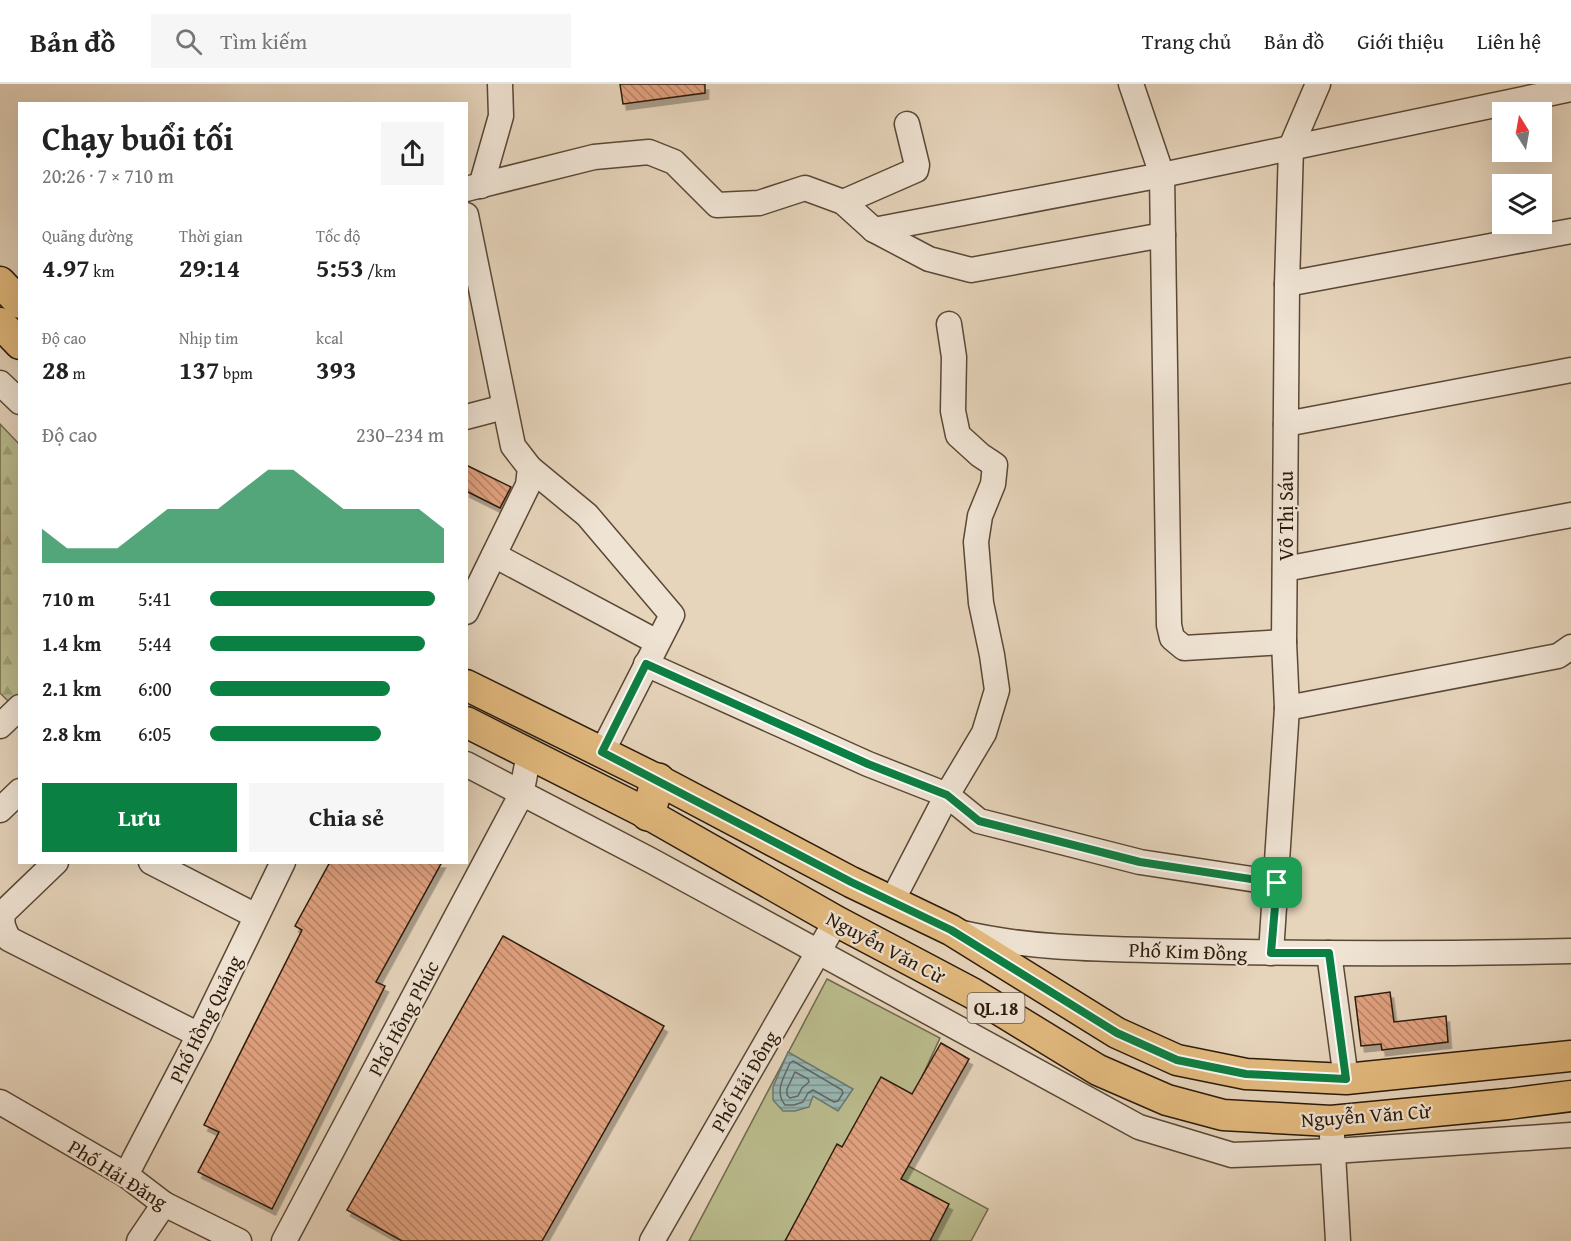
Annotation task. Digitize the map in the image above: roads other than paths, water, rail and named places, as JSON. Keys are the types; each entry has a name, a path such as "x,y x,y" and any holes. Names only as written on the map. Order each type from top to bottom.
{"highway":[{"path":"648,814 658,780"}],"main road":[{"path":"0,282 18,301"},
{"path":"0,323 18,342"},
{"name":"Nguyễn Văn Cừ","path":"468,686 951,930 1117,1033 1177,1060 1246,1074 1346,1079 1571,1056"},
{"name":"Nguyễn Văn Cừ","path":"468,723 648,814 836,921 972,993 1098,1070 1167,1100 1223,1115 1331,1121 1571,1096"}],"street":[{"path":"474,188 501,116 501,84"},
{"path":"1131,84 1162,175 1169,625 1172,638 1185,648 1284,642"},
{"name":"Võ Thị Sáu","path":"1271,953 1287,708 1284,642 1287,284 1291,147 1318,84"},
{"path":"874,230 1162,175 1571,89"},
{"path":"843,202 916,170 917,165 907,124"},
{"path":"474,188 594,156 649,152 674,162 717,205 759,203 806,188 843,202 874,230 929,259 972,270 1163,235"},
{"path":"468,225 513,446 530,468 587,515 672,615 602,752"},
{"path":"1287,284 1571,231"},
{"path":"892,901 947,795 984,733 997,690 981,603 976,542 980,516 993,483 995,465 958,435 953,411 954,357 949,324"},
{"path":"1286,424 1571,370"},
{"path":"468,416 504,407"},
{"path":"468,608 528,485 530,468"},
{"path":"1285,569 1571,515"},
{"path":"494,555 657,642"},
{"path":"1287,708 1557,656 1571,647"},
{"path":"646,664 868,764 947,795 979,821 1140,862 1277,883"},
{"path":"0,726 18,709"},
{"name":"Phố Hồng Phúc","path":"284,1241 521,795 529,754"},
{"name":"Nguyễn Văn Cừ","path":"468,765 521,795 650,860 1139,1127 1232,1155 1334,1151 1571,1135"},
{"path":"0,810 18,793"},
{"path":"54,864 4,912 3,925 9,939 199,1035"},
{"path":"155,864 256,916"},
{"name":"Phố Hồng Quảng","path":"126,1175 199,1035 282,864"},
{"name":"Phố Hải Đông","path":"652,1241 836,921"},
{"name":"Phố Kim Đồng","path":"951,930 988,939 1087,948 1271,953 1571,951"},
{"path":"1329,953 1346,1079"},
{"name":"Phố Hải Đăng","path":"0,1102 126,1175 164,1204 239,1241"},
{"path":"1331,1121 1338,1241"},
{"path":"139,1241 164,1204"}],"water":[{"path":"788,1052 853,1089 838,1111 813,1096 809,1107 795,1111 783,1111 773,1100 773,1087"}]}
